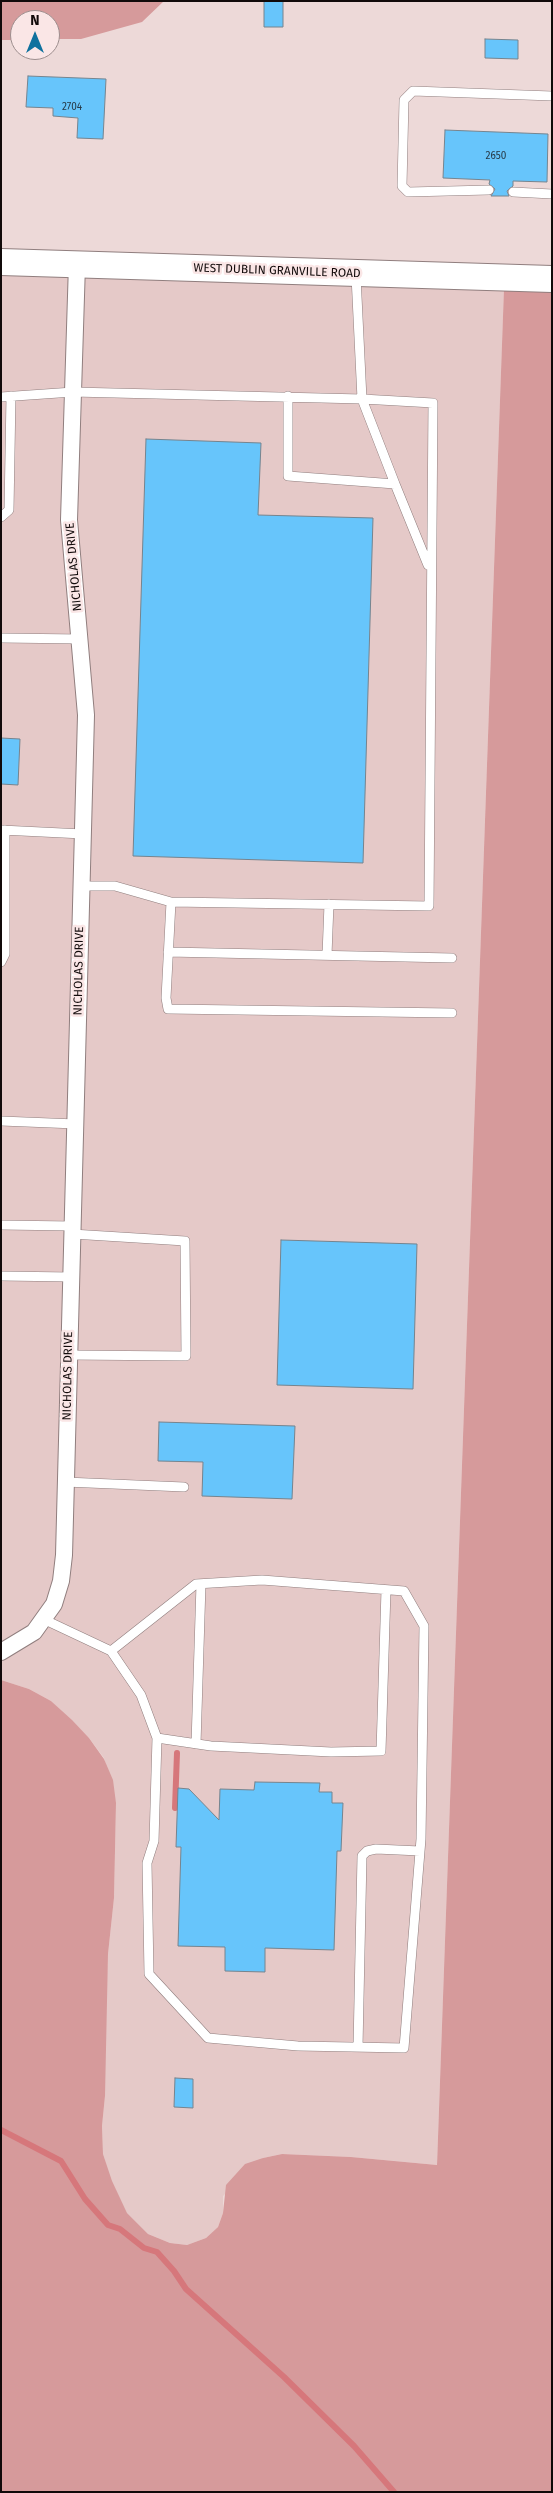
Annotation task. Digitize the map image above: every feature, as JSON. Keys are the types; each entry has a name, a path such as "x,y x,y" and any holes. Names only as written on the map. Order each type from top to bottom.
{"main road":[{"name":"WEST DUBLIN GRANVILLE ROAD","path":"1,262 552,279"}],"street":[{"name":"NICHOLAS DRIVE","path":"1,1652 34,1632 54,1604 61,1581 64,1555 86,715 81,639 69,520 76,264"}],"lane":[{"path":"489,190 408,192 402,186 404,100 413,91 552,96"},
{"path":"513,192 552,194"},
{"path":"356,273 362,398 430,570"},
{"path":"1,397 73,392 362,398 433,402 430,570 429,906 171,902 130,892 115,886 82,886"},
{"path":"1,517 9,510 12,396"},
{"path":"288,396 288,476 395,484"},
{"path":"1,638 81,639"},
{"path":"1,962 5,954 3,830 83,834"},
{"path":"171,902 166,998 168,1009 452,1013"},
{"path":"327,955 329,904"},
{"path":"168,952 452,958"},
{"path":"1,1121 76,1124"},
{"path":"1,1225 185,1241 186,1356 68,1355"},
{"path":"1,1276 71,1277"},
{"path":"65,1482 184,1487"},
{"path":"43,1619 111,1651 141,1695 157,1738 154,1841 147,1862 149,1974 208,2038 298,2046 404,2048 420,1850 424,1626 404,1591 262,1580 196,1584 111,1651"},
{"path":"196,1744 200,1584"},
{"path":"157,1738 196,1744 332,1752 381,1751 386,1590"},
{"path":"358,2046 362,1856 367,1851 376,1849 420,1850"}],"shaded area":[{"path":"1,1 164,1 142,22 81,39 60,39 60,10 10,10 10,40 1,40"},
{"path":"1,259 504,288 437,2165 351,2157 282,2154 263,2158 223,2196 223,2213 218,2227 206,2238 187,2245 170,2243 148,2234 127,2213 111,2181 103,2154 105,2010 114,1898 116,1803 104,1758 89,1738 51,1701 29,1689 1,1680"},
{"path":"504,288 552,289 552,2492 1,2492 1,1680 29,1689 51,1701 89,1738 104,1759 113,1780 116,1803 114,1898 108,1954 105,2096 102,2126 103,2154 112,2181 127,2213 148,2234 170,2243 187,2245 206,2238 218,2227 223,2213 226,2185 245,2164 263,2158 282,2154 351,2157 437,2165"}],"building":[{"path":"264,1 283,1 283,27 264,27"},
{"path":"485,39 518,40 518,59 485,58"},
{"path":"28,76 106,79 103,139 77,138 78,118 53,116 53,108 26,107"},
{"path":"445,130 548,134 547,182 513,181 513,186 507,191 509,196 491,196 495,189 489,184 490,180 443,178"},
{"path":"146,439 261,443 258,515 373,518 363,863 133,856"},
{"path":"1,738 20,739 18,785 1,784"},
{"path":"281,1240 417,1244 413,1389 277,1385"},
{"path":"159,1422 295,1426 292,1499 202,1496 203,1462 158,1461"},
{"path":"255,1782 320,1783 319,1792 332,1792 332,1803 343,1803 341,1851 337,1851 334,1950 265,1948 265,1972 225,1971 225,1947 178,1946 181,1847 176,1847 178,1788 189,1789 219,1820 220,1789 254,1790"},
{"path":"175,2078 193,2079 193,2108 174,2107"}],"waterway":[{"path":"175,1808 177,1753"},
{"path":"1,2130 61,2161 85,2199 108,2225 120,2229 144,2248 157,2252 174,2271 186,2289 284,2377 354,2446 394,2492"}]}
